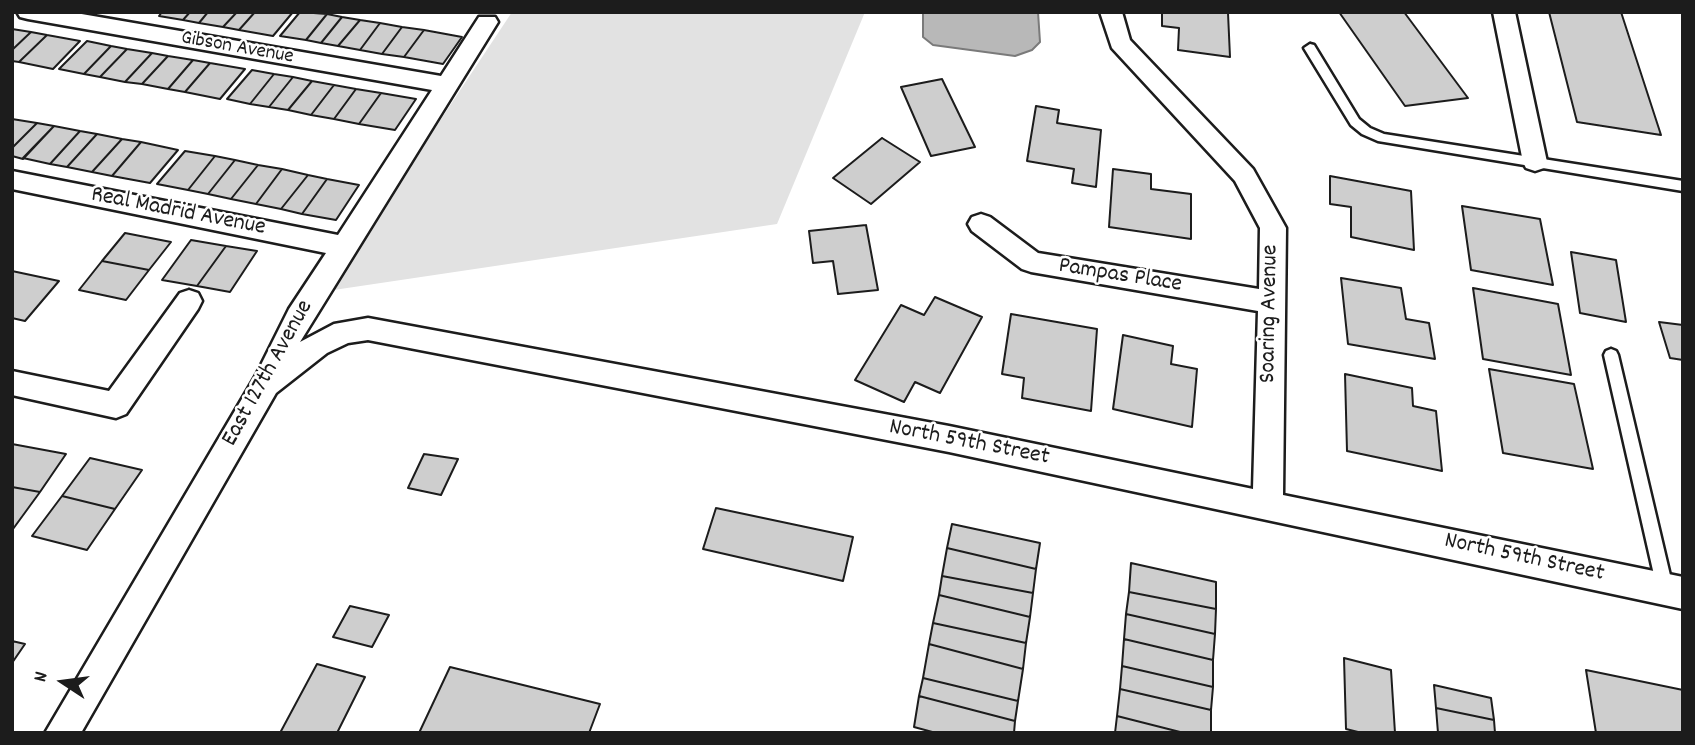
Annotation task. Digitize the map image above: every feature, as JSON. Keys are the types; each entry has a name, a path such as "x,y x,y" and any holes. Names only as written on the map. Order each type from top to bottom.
{"street":[{"name":"Gibson Avenue","path":"27,12 446,85"},
{"name":"Soaring Avenue","path":"1111,12 1121,43 1244,175 1273,228 1268,505"},
{"path":"1504,12 1535,162"},
{"name":"East 127th Avenue","path":"62,733 266,384 299,317 486,22"},
{"name":"Real Madrid Avenue","path":"12,180 344,246"},
{"name":"Pampas Place","path":"981,224 1031,262 1270,302"},
{"path":"12,383 116,405 189,301"},
{"name":"North 59th Street","path":"266,384 317,345 345,332 368,329 949,439 1674,591"}],"lane":[{"path":"1310,48 1355,122 1366,131 1382,138 1683,186"},
{"path":"1611,355 1674,591"}],"shaded area":[{"path":"512,12 865,12 777,224 327,291"},
{"path":"923,12 1038,12 1040,42 1032,50 1015,56 933,45 923,37"}],"building":[{"path":"162,12 190,12 183,20 159,16"},
{"path":"190,12 208,12 199,23 183,20"},
{"path":"208,12 237,12 223,27 199,23"},
{"path":"237,12 255,12 239,30 223,27"},
{"path":"255,12 293,12 273,36 239,30"},
{"path":"300,12 327,14 306,40 280,36"},
{"path":"1162,12 1228,13 1230,57 1178,50 1179,28 1162,26"},
{"path":"1339,12 1404,12 1468,98 1405,106"},
{"path":"1549,12 1621,12 1661,135 1577,122"},
{"path":"327,14 342,17 321,43 306,40"},
{"path":"342,17 360,20 338,46 321,43"},
{"path":"360,20 380,23 360,50 338,46"},
{"path":"380,23 402,27 382,54 360,50"},
{"path":"402,27 424,30 404,57 382,54"},
{"path":"12,29 31,32 12,50"},
{"path":"424,30 462,37 443,64 404,57"},
{"path":"31,32 47,35 19,62 12,61 12,50"},
{"path":"47,35 80,41 53,69 19,62"},
{"path":"87,41 111,46 84,74 59,69"},
{"path":"111,46 127,49 100,77 84,74"},
{"path":"127,49 152,53 125,82 100,77"},
{"path":"152,53 168,56 142,84 125,82"},
{"path":"168,56 193,60 168,89 142,84"},
{"path":"193,60 210,63 185,92 168,89"},
{"path":"210,63 245,69 220,99 185,92"},
{"path":"252,70 274,74 250,104 227,99"},
{"path":"274,74 293,77 269,107 250,104"},
{"path":"293,77 312,81 288,110 269,107"},
{"path":"942,79 975,147 931,156 901,87"},
{"path":"312,81 334,85 311,115 288,110"},
{"path":"334,85 356,89 334,119 311,115"},
{"path":"356,89 381,93 359,124 334,119"},
{"path":"381,93 416,99 395,130 359,124"},
{"path":"1036,106 1059,110 1057,123 1101,130 1096,187 1072,183 1074,169 1027,161"},
{"path":"12,119 37,123 12,148"},
{"path":"37,123 54,126 23,159 12,156 12,148"},
{"path":"54,126 80,131 50,164 23,158"},
{"path":"80,131 97,134 67,167 50,164"},
{"path":"97,134 122,139 92,172 67,167"},
{"path":"882,138 920,162 871,204 833,178"},
{"path":"122,139 141,142 112,176 92,172"},
{"path":"141,142 178,150 150,183 112,176"},
{"path":"185,151 215,156 188,190 157,184"},
{"path":"215,156 235,160 208,194 188,190"},
{"path":"235,160 258,165 231,199 208,194"},
{"path":"258,165 282,169 256,204 231,199"},
{"path":"282,169 308,175 281,209 256,204"},
{"path":"1113,169 1151,174 1151,189 1191,194 1191,239 1109,227"},
{"path":"308,175 327,179 302,214 281,209"},
{"path":"1330,176 1411,191 1414,250 1351,237 1351,207 1330,204"},
{"path":"327,179 359,185 336,220 302,214"},
{"path":"1462,206 1540,219 1553,285 1471,270"},
{"path":"866,225 878,290 838,294 833,261 813,263 809,231"},
{"path":"125,233 171,242 149,270 102,261"},
{"path":"191,240 226,246 197,286 162,280"},
{"path":"226,246 257,251 230,292 197,286"},
{"path":"1571,252 1616,260 1626,322 1580,313"},
{"path":"102,261 149,270 126,300 79,290"},
{"path":"12,271 59,281 25,321 12,318"},
{"path":"1341,278 1401,288 1406,319 1429,323 1435,359 1348,344"},
{"path":"1473,288 1558,304 1571,375 1483,359"},
{"path":"935,297 982,317 940,393 915,382 904,402 855,380 901,305 924,315"},
{"path":"1011,314 1097,329 1091,411 1022,398 1024,378 1002,374"},
{"path":"1659,322 1683,325 1683,360 1670,358"},
{"path":"1123,335 1173,346 1171,364 1197,369 1192,427 1113,409"},
{"path":"1489,369 1574,384 1593,469 1503,453"},
{"path":"1345,374 1412,388 1413,406 1436,411 1442,471 1347,451"},
{"path":"12,444 66,454 40,492 12,487"},
{"path":"424,454 458,459 441,495 408,488"},
{"path":"90,458 142,470 115,509 62,496"},
{"path":"12,487 40,492 13,529 12,529"},
{"path":"62,496 115,509 87,550 32,536"},
{"path":"716,508 853,537 843,581 703,549"},
{"path":"952,524 1040,543 1036,569 947,548"},
{"path":"947,548 1036,569 1033,593 942,576"},
{"path":"1131,563 1216,582 1216,609 1129,592"},
{"path":"942,576 1033,593 1030,617 939,595"},
{"path":"1129,592 1216,609 1215,634 1126,614"},
{"path":"939,595 1030,617 1026,643 933,623"},
{"path":"350,606 389,615 372,647 333,637"},
{"path":"1126,614 1215,634 1213,660 1124,639"},
{"path":"933,623 1026,643 1023,669 929,644"},
{"path":"1124,639 1213,660 1213,687 1122,666"},
{"path":"12,641 25,644 12,663"},
{"path":"929,644 1023,669 1018,701 923,678"},
{"path":"1344,658 1391,670 1395,733 1362,733 1346,729"},
{"path":"317,664 365,677 337,733 280,733"},
{"path":"1122,666 1213,687 1211,710 1120,689"},
{"path":"450,667 600,704 589,733 419,733"},
{"path":"1586,670 1683,690 1683,733 1596,733"},
{"path":"923,678 1018,701 1015,721 919,696"},
{"path":"1434,685 1491,698 1494,720 1436,708"},
{"path":"1120,689 1211,710 1211,733 1184,733 1117,716"},
{"path":"919,696 1015,721 1014,733 936,733 914,727"},
{"path":"1436,708 1494,720 1495,733 1438,733"},
{"path":"1117,716 1184,733 1115,733"}]}
